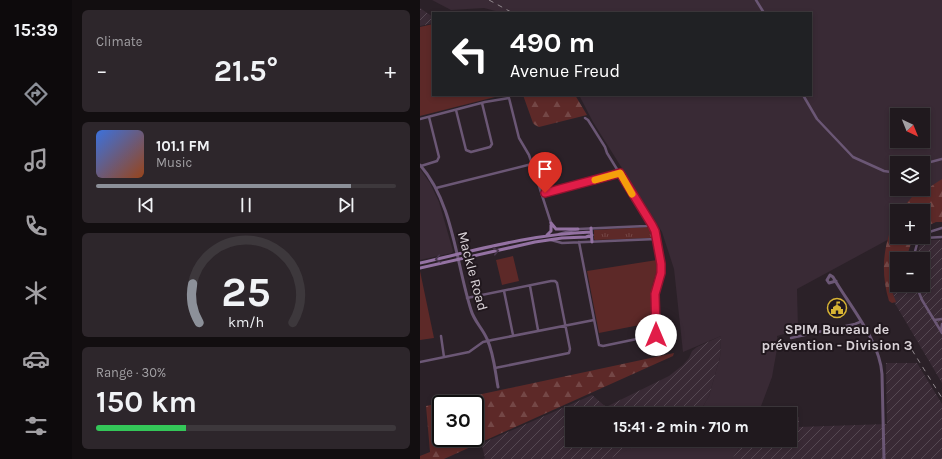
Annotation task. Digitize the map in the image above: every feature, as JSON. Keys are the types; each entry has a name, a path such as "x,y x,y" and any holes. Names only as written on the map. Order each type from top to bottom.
{"main road":[{"path":"547,235 551,231 551,223"},
{"path":"551,223 556,229 578,229"},
{"path":"420,263 547,235 591,232"},
{"path":"420,268 551,240 586,237 591,232"},
{"path":"591,232 592,242"}],"street":[{"path":"756,0 763,12"},
{"path":"804,96 822,125 853,157 884,171 890,172"},
{"path":"420,119 508,97 519,138 528,153 551,223"},
{"path":"456,110 466,150 471,152 490,147 492,143 482,103"},
{"path":"420,165 436,161 439,158 429,117"},
{"path":"579,242 599,345 603,346 656,335 655,294 661,273 661,264 652,225 599,137 588,120 585,118"},
{"path":"930,162 942,159"},
{"path":"436,188 532,164"},
{"name":"Mackle Road","path":"420,165 436,188 445,209 467,298 473,316 491,348 498,386"},
{"path":"542,194 620,173"},
{"path":"554,235 578,229 591,232 652,225"},
{"path":"930,232 942,228"},
{"path":"930,238 942,237"},
{"path":"551,240 562,243 656,239"},
{"path":"467,298 555,281 557,283 570,349 569,352 495,368"},
{"path":"836,282 876,347 882,368 884,459"},
{"path":"530,286 538,330"},
{"path":"504,291 513,335"},
{"path":"918,292 941,332"},
{"path":"934,320 942,319"},
{"path":"420,362 469,352 488,341 594,320"},
{"path":"791,338 860,322"},
{"path":"941,332 942,324"},
{"path":"441,336 444,357"}],"shaded area":[{"path":"432,0 942,0 942,186 930,195 930,156 890,156 890,196 928,196 917,204 890,204 890,239 797,289 798,330 777,336 778,343 772,377 761,407 703,407 709,396 720,357 721,336 683,352 674,269 662,232 593,122 580,96 812,96 812,12 499,12 484,8 451,10"},
{"path":"420,8 432,16 432,23 420,26"},
{"path":"420,169 430,183 439,202 453,251 452,253 420,260"},
{"path":"930,240 942,240 942,383 887,290 885,268 890,268 890,292 930,292 930,252 918,252 921,244 930,244"},
{"path":"721,336 720,357 709,396 703,407 606,407 669,376 683,365 689,358 692,351 697,347"},
{"path":"886,363 917,363 942,404 942,459 732,459 740,447 797,447 797,417 799,417 799,427 887,424"},
{"path":"592,395 606,407 565,407 565,447 634,447 609,459 483,459 485,458 482,447 484,447 484,443"},
{"path":"633,447 740,447 732,459 608,459"}],"green space":[{"path":"432,24 432,96 499,96 420,116 420,27"},
{"path":"523,96 576,96 587,115 539,127 533,123"},
{"path":"942,179 942,222 936,222 930,225 930,204 906,204 914,196 930,196 930,187"},
{"path":"650,227 652,229 653,236 651,238 594,239 594,230"},
{"path":"890,233 890,244 911,244 908,252 890,252 890,292 892,292 896,302 892,303 889,301 884,279 884,257"},
{"path":"513,256 519,281 502,285 496,260"},
{"path":"657,260 657,268 652,289 655,322 599,333 587,271"},
{"path":"420,271 434,338 420,340"},
{"path":"674,353 673,356 484,441 484,395 477,395"},
{"path":"432,405 432,447 471,447 444,459 420,459 420,456 430,452 426,406"}],"railway":[{"path":"489,0 511,12"},
{"path":"912,350 942,398"}],"slow traffic":[{"path":"595,180 620,173 632,194"}],"place":[{"name":"SPIM Bureau de prévention - Division 3","path":"837,308"}],"route":[{"path":"545,193 620,173 652,225 655,234 661,264 661,273 655,294 656,335"}]}
